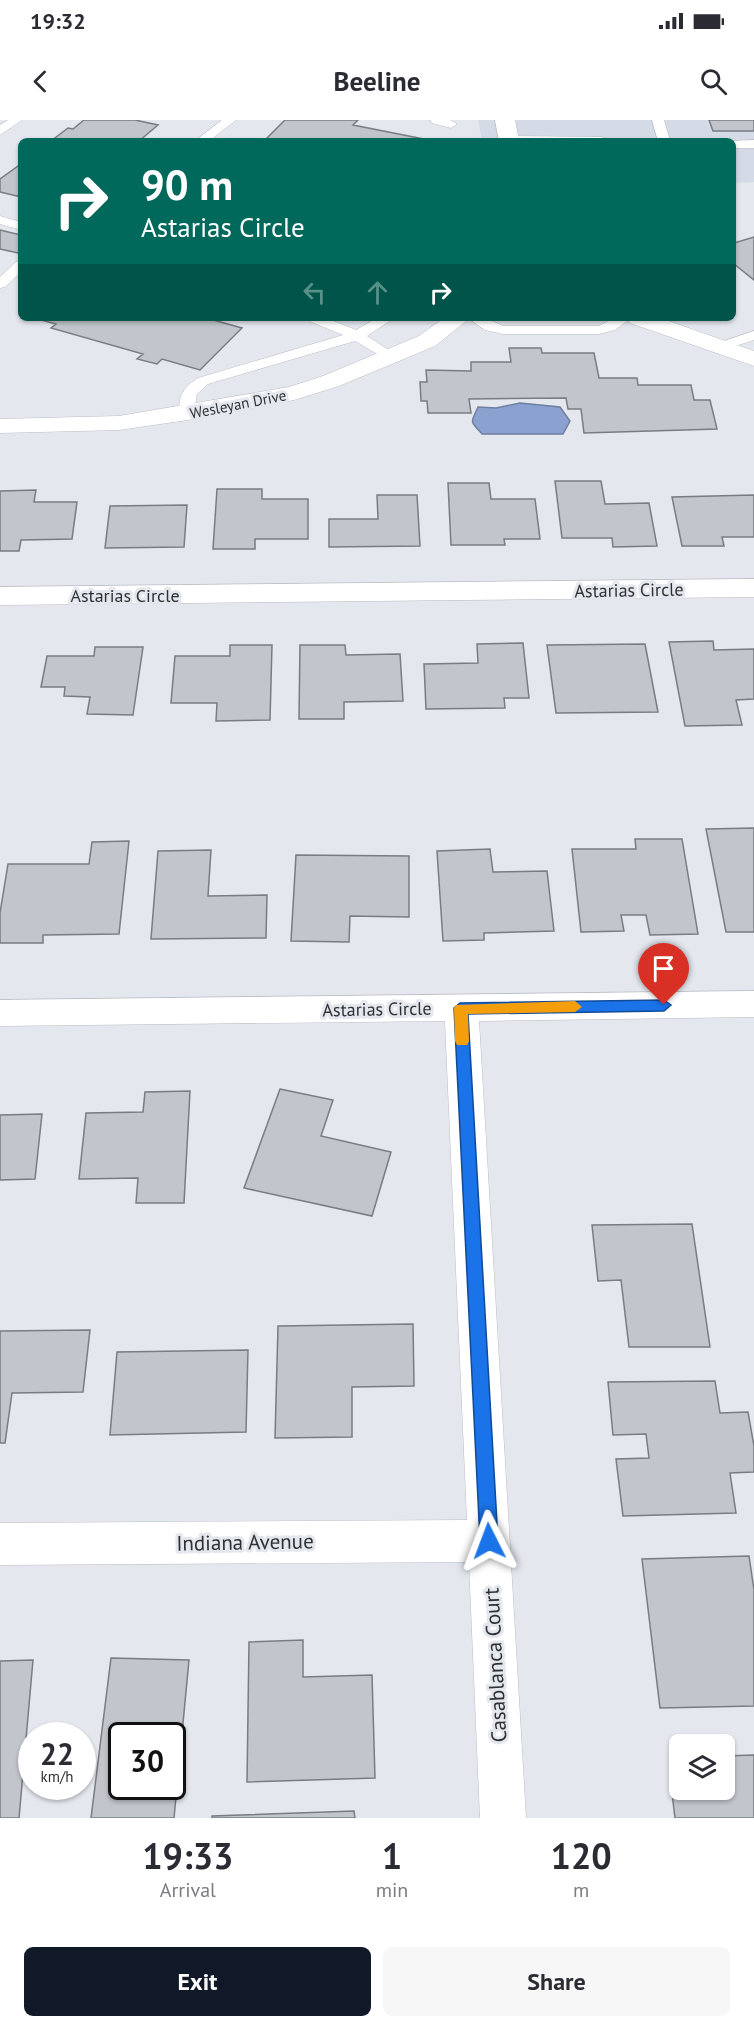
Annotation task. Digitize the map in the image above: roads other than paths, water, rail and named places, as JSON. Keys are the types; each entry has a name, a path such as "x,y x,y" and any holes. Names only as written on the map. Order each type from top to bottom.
{"street":[{"path":"505,120 509,138"},
{"path":"528,120 531,138"},
{"name":"Wesleyan Drive","path":"0,426 119,423 188,413 294,393 332,381 427,341 455,321"},
{"path":"646,321 754,359"},
{"name":"Astarias Circle","path":"0,596 754,588"},
{"name":"Astarias Circle","path":"0,1013 754,1004"},
{"name":"Casablanca Court","path":"460,1008 503,1818"},
{"name":"Indiana Avenue","path":"0,1544 489,1541"}],"lane":[{"path":"0,131 16,120"},
{"path":"205,138 230,120"},
{"path":"436,120 451,124"},
{"path":"658,120 663,138"},
{"path":"736,144 754,144"},
{"path":"0,220 18,225"},
{"path":"0,260 18,264"},
{"path":"0,284 18,268"},
{"path":"321,321 357,336 391,356"},
{"path":"188,413 187,395 191,389 203,381 357,336 382,321"},
{"path":"480,321 490,327 503,330 599,330 619,321"},
{"path":"720,347 754,335"}],"water":[{"path":"520,403 560,407 570,421 563,434 482,434 473,424 472,421 478,407 496,408"}]}
